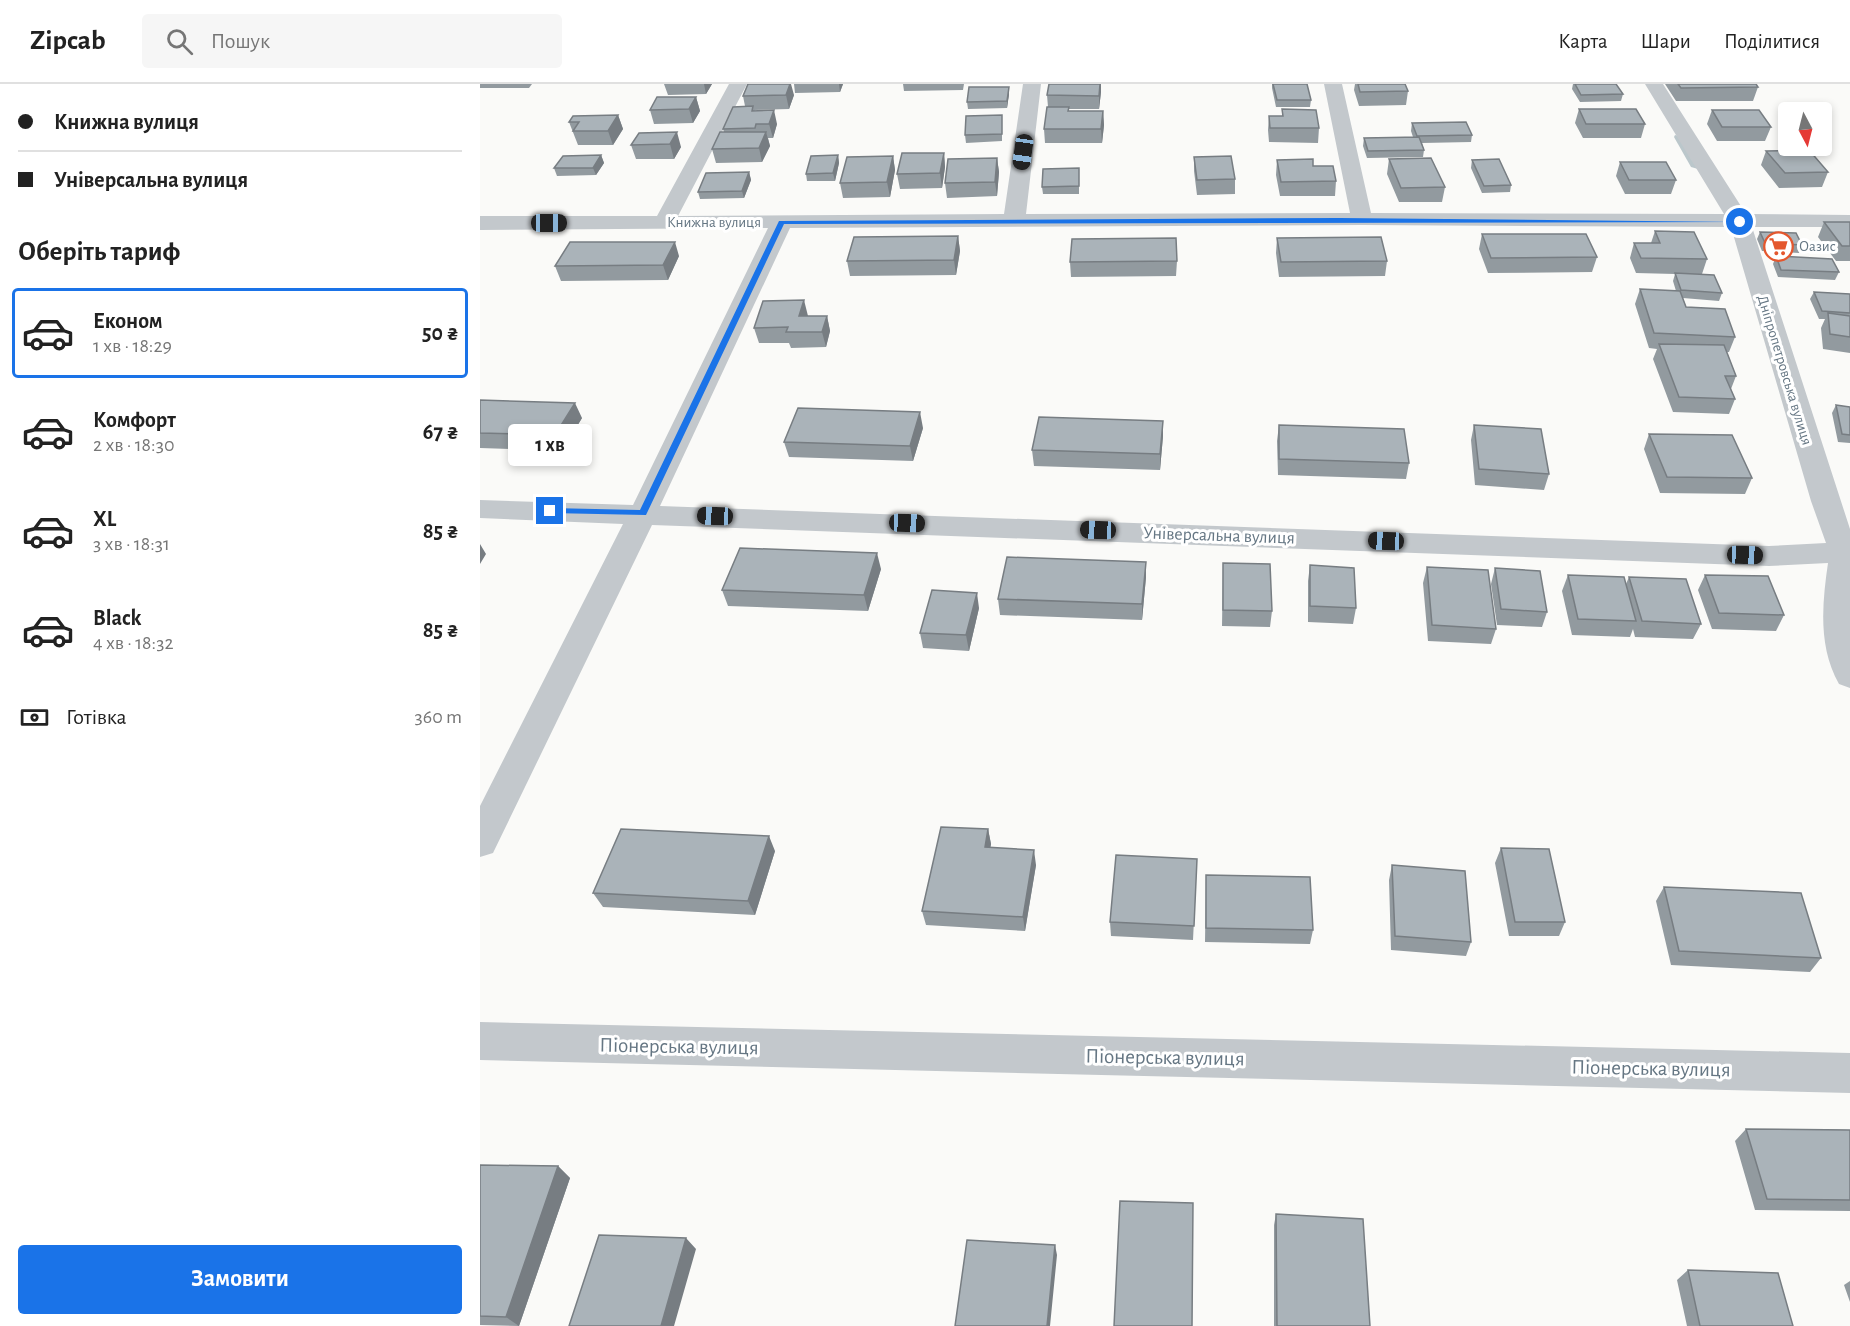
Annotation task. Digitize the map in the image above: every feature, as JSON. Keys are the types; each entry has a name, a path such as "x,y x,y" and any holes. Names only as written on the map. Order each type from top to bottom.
{"street":[{"path":"664,222 738,84"},
{"path":"1014,221 1032,84"},
{"path":"1333,84 1362,219"},
{"name":"Дніпропетровська вулиця","path":"1654,84 1740,222 1825,501 1847,552 1837,607 1842,652 1850,676"},
{"path":"1846,221 1850,196"},
{"name":"Книжна вулиця","path":"480,223 1362,219 1846,221"},
{"path":"480,842 643,513 782,222"},
{"name":"Універсальна вулиця","path":"480,509 643,513 1769,556 1847,552"},
{"name":"Піонерська вулиця","path":"480,1041 1850,1073"}],"building":[{"path":"748,84 790,84 786,95 743,96"},
{"path":"1049,84 1100,84 1099,96 1047,95"},
{"path":"1273,84 1307,84 1311,100 1277,100"},
{"path":"1358,84 1405,84 1408,91 1360,92"},
{"path":"1575,84 1616,84 1623,94 1581,95"},
{"path":"1678,84 1756,84 1758,87 1681,88"},
{"path":"969,87 1009,87 1007,101 967,102"},
{"path":"657,97 696,97 689,109 650,110"},
{"path":"753,106 752,111 774,110 769,124 756,124 755,128 723,129 733,107"},
{"path":"1047,107 1069,107 1068,111 1103,111 1101,129 1044,129"},
{"path":"1282,109 1316,110 1319,128 1270,128 1269,116 1283,116"},
{"path":"1579,109 1636,109 1645,124 1586,124"},
{"path":"1712,110 1759,110 1771,127 1722,127"},
{"path":"618,115 608,131 573,131 579,122 569,122 573,116"},
{"path":"1002,115 1002,134 965,135 966,116"},
{"path":"1466,122 1472,135 1417,136 1412,123"},
{"path":"677,132 670,144 631,145 639,133"},
{"path":"720,132 766,132 759,148 712,149"},
{"path":"1419,137 1424,150 1368,151 1364,138"},
{"path":"1766,151 1778,151 1778,156 1814,156 1828,172 1785,173"},
{"path":"902,153 944,153 940,173 897,174"},
{"path":"601,155 593,168 554,168 563,156"},
{"path":"838,155 833,173 806,174 811,156"},
{"path":"893,156 887,182 840,183 847,157"},
{"path":"1231,156 1235,179 1197,180 1194,157"},
{"path":"997,158 995,182 945,183 948,159"},
{"path":"1431,158 1445,187 1401,188 1389,159"},
{"path":"1313,159 1313,166 1333,166 1336,181 1281,182 1277,160"},
{"path":"1499,159 1511,185 1484,186 1472,160"},
{"path":"1620,162 1666,162 1676,180 1629,180"},
{"path":"1079,168 1079,186 1042,187 1043,169"},
{"path":"749,172 742,191 698,192 706,173"},
{"path":"1824,222 1850,222 1850,246 1842,246"},
{"path":"1655,231 1694,232 1707,259 1641,258 1634,243 1660,243"},
{"path":"1760,232 1796,233 1802,245 1765,243"},
{"path":"1482,234 1586,234 1597,257 1491,258"},
{"path":"958,236 954,260 847,261 854,237"},
{"path":"1381,237 1387,261 1281,262 1277,238"},
{"path":"1176,238 1177,261 1070,262 1072,239"},
{"path":"570,242 675,242 663,265 555,266"},
{"path":"1776,256 1832,259 1839,272 1781,270"},
{"path":"1675,273 1714,275 1722,293 1681,290"},
{"path":"1640,289 1680,291 1686,307 1725,309 1735,337 1654,333"},
{"path":"1814,292 1850,294 1850,313 1822,311"},
{"path":"804,300 799,316 827,316 822,332 786,332 788,327 754,328 763,301"},
{"path":"1828,313 1850,316 1850,337 1830,334"},
{"path":"1659,344 1724,345 1736,376 1725,376 1735,399 1679,397"},
{"path":"480,400 575,403 555,435 480,433"},
{"path":"1836,405 1850,407 1850,435 1842,434"},
{"path":"798,408 920,412 910,446 784,442"},
{"path":"1039,417 1163,421 1160,454 1032,450"},
{"path":"1279,425 1404,429 1409,463 1279,459"},
{"path":"1474,425 1541,429 1549,474 1479,469"},
{"path":"1649,434 1732,435 1752,478 1667,477"},
{"path":"740,548 877,553 864,595 722,590"},
{"path":"1007,557 1146,562 1142,604 998,599"},
{"path":"1223,563 1270,564 1272,611 1223,610"},
{"path":"1310,565 1354,568 1356,608 1310,606"},
{"path":"1427,567 1488,570 1496,629 1432,625"},
{"path":"1495,568 1540,571 1547,612 1501,609"},
{"path":"1568,575 1624,577 1636,621 1578,619"},
{"path":"1705,575 1768,576 1784,615 1719,613"},
{"path":"1629,577 1686,579 1701,624 1642,621"},
{"path":"932,590 977,593 966,635 920,633"},
{"path":"941,827 988,829 985,847 1034,850 1023,917 922,911"},
{"path":"621,829 769,836 748,901 593,893"},
{"path":"1501,848 1549,849 1565,922 1515,922"},
{"path":"1116,855 1197,859 1194,926 1110,922"},
{"path":"1392,865 1465,871 1471,942 1395,936"},
{"path":"1206,875 1310,877 1313,930 1206,928"},
{"path":"1664,887 1801,893 1821,958 1679,951"},
{"path":"1746,1129 1850,1130 1850,1200 1767,1199"},
{"path":"480,1165 558,1166 506,1317 480,1316"},
{"path":"1120,1201 1193,1203 1192,1326 1114,1326"},
{"path":"1276,1214 1363,1219 1370,1326 1277,1326"},
{"path":"599,1235 686,1238 661,1326 569,1326"},
{"path":"967,1240 1055,1245 1047,1326 955,1326"},
{"path":"1688,1270 1778,1273 1793,1326 1700,1326"}],"waterway":[{"path":"1678,137 1695,167"}],"place":[{"name":"Оазис","path":"1778,246"}],"route":[{"path":"550,511 643,513 782,222 1339,219 1740,222"}]}
